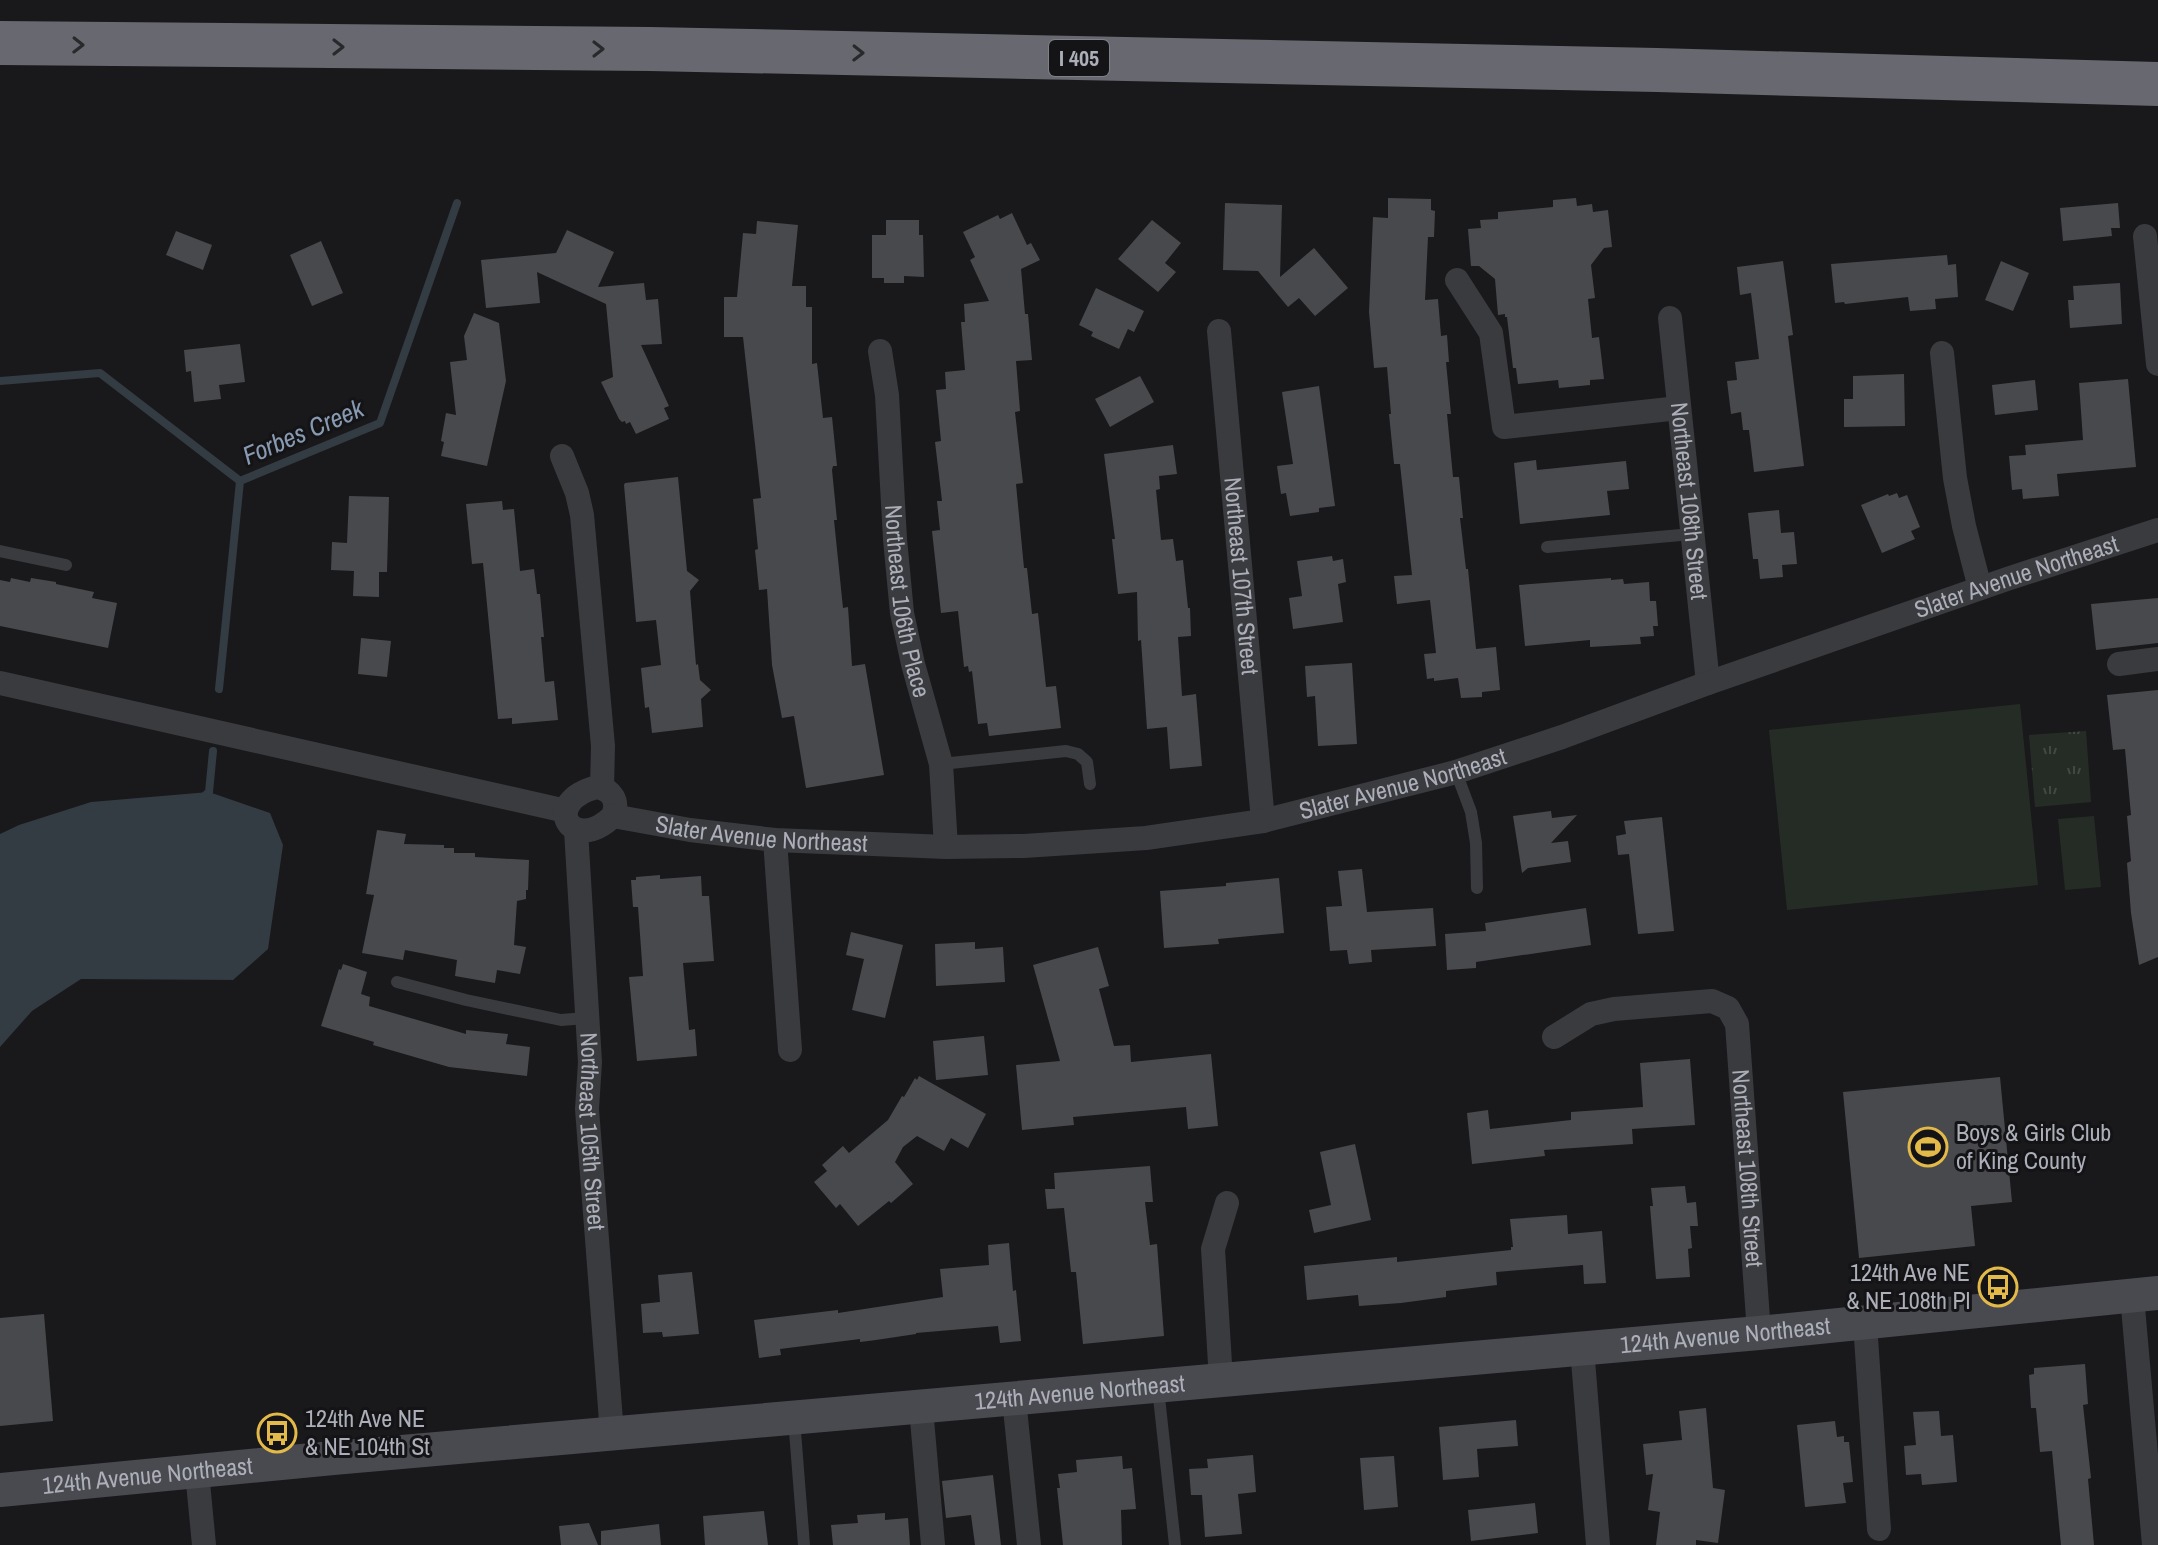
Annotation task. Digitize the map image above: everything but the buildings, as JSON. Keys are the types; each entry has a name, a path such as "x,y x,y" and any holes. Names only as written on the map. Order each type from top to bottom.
{"highway":[{"name":"I 405","path":"0,43 650,49 1641,69 2158,84"}],"main road":[{"name":"124th Avenue Northeast","path":"0,1490 1759,1333 2145,1295"}],"street":[{"path":"2145,236 2158,364"},
{"path":"1457,280 1491,333 1504,427 1679,408"},
{"name":"Northeast 108th Street","path":"1670,318 1708,683"},
{"name":"Northeast 107th Street","path":"1219,331 1263,821"},
{"name":"Northeast 106th Place","path":"880,351 887,395 902,613 941,764 946,847"},
{"path":"1942,353 1955,478 1980,588"},
{"path":"562,456 582,515 603,746 602,788"},
{"name":"Slater Avenue Northeast","path":"613,816 690,830 775,840 946,847 1024,846 1146,838 1263,821 1456,772 1980,588 2158,530"},
{"path":"2119,664 2158,659"},
{"path":"0,683 571,820 584,831 593,830 613,816 615,801 612,794 602,788 588,789 576,796 569,801 571,820"},
{"name":"Northeast 105th Street","path":"571,820 590,1062 587,1109 612,1434"},
{"path":"775,840 790,1050"},
{"name":"Northeast 108th Street","path":"1554,1037 1591,1014 1614,1009 1712,1001 1728,1008 1737,1024 1759,1333"},
{"path":"1221,1380 1213,1249 1227,1203"},
{"path":"2145,1295 2154,1545"},
{"path":"1865,1323 1879,1529"},
{"path":"1582,1348 1598,1545"},
{"path":"1014,1399 1029,1545"},
{"path":"921,1408 933,1545"},
{"path":"197,1472 204,1545"}],"lane":[{"path":"1547,547 1692,534"},
{"path":"0,551 66,565"},
{"path":"941,764 1066,751 1078,754 1087,762 1090,784"},
{"path":"1456,772 1471,812 1476,843 1477,888"},
{"path":"397,982 561,1020 586,1018"},
{"path":"1158,1385 1175,1545"},
{"path":"794,1419 804,1545"}],"green space":[{"path":"2020,704 2038,885 1787,910 1769,730"},
{"path":"2086,731 2091,802 2035,807 2029,735"},
{"path":"2094,816 2101,887 2065,890 2058,819"}],"shaded area":[{"path":"209,792 270,813 283,845 268,949 233,980 81,979 32,1011 0,1047 0,834 91,802"}],"waterway":[{"name":"Forbes Creek","path":"0,381 100,373 240,481 380,423 457,203"},
{"path":"219,689 240,481"},
{"path":"202,798 209,792 213,751"}],"place":[{"name":"Boys & Girls Club of King County","path":"1928,1147"},
{"name":"124th Ave NE & NE 108th Pl","path":"1998,1287"},
{"name":"124th Ave NE & NE 104th St","path":"277,1433"}]}
